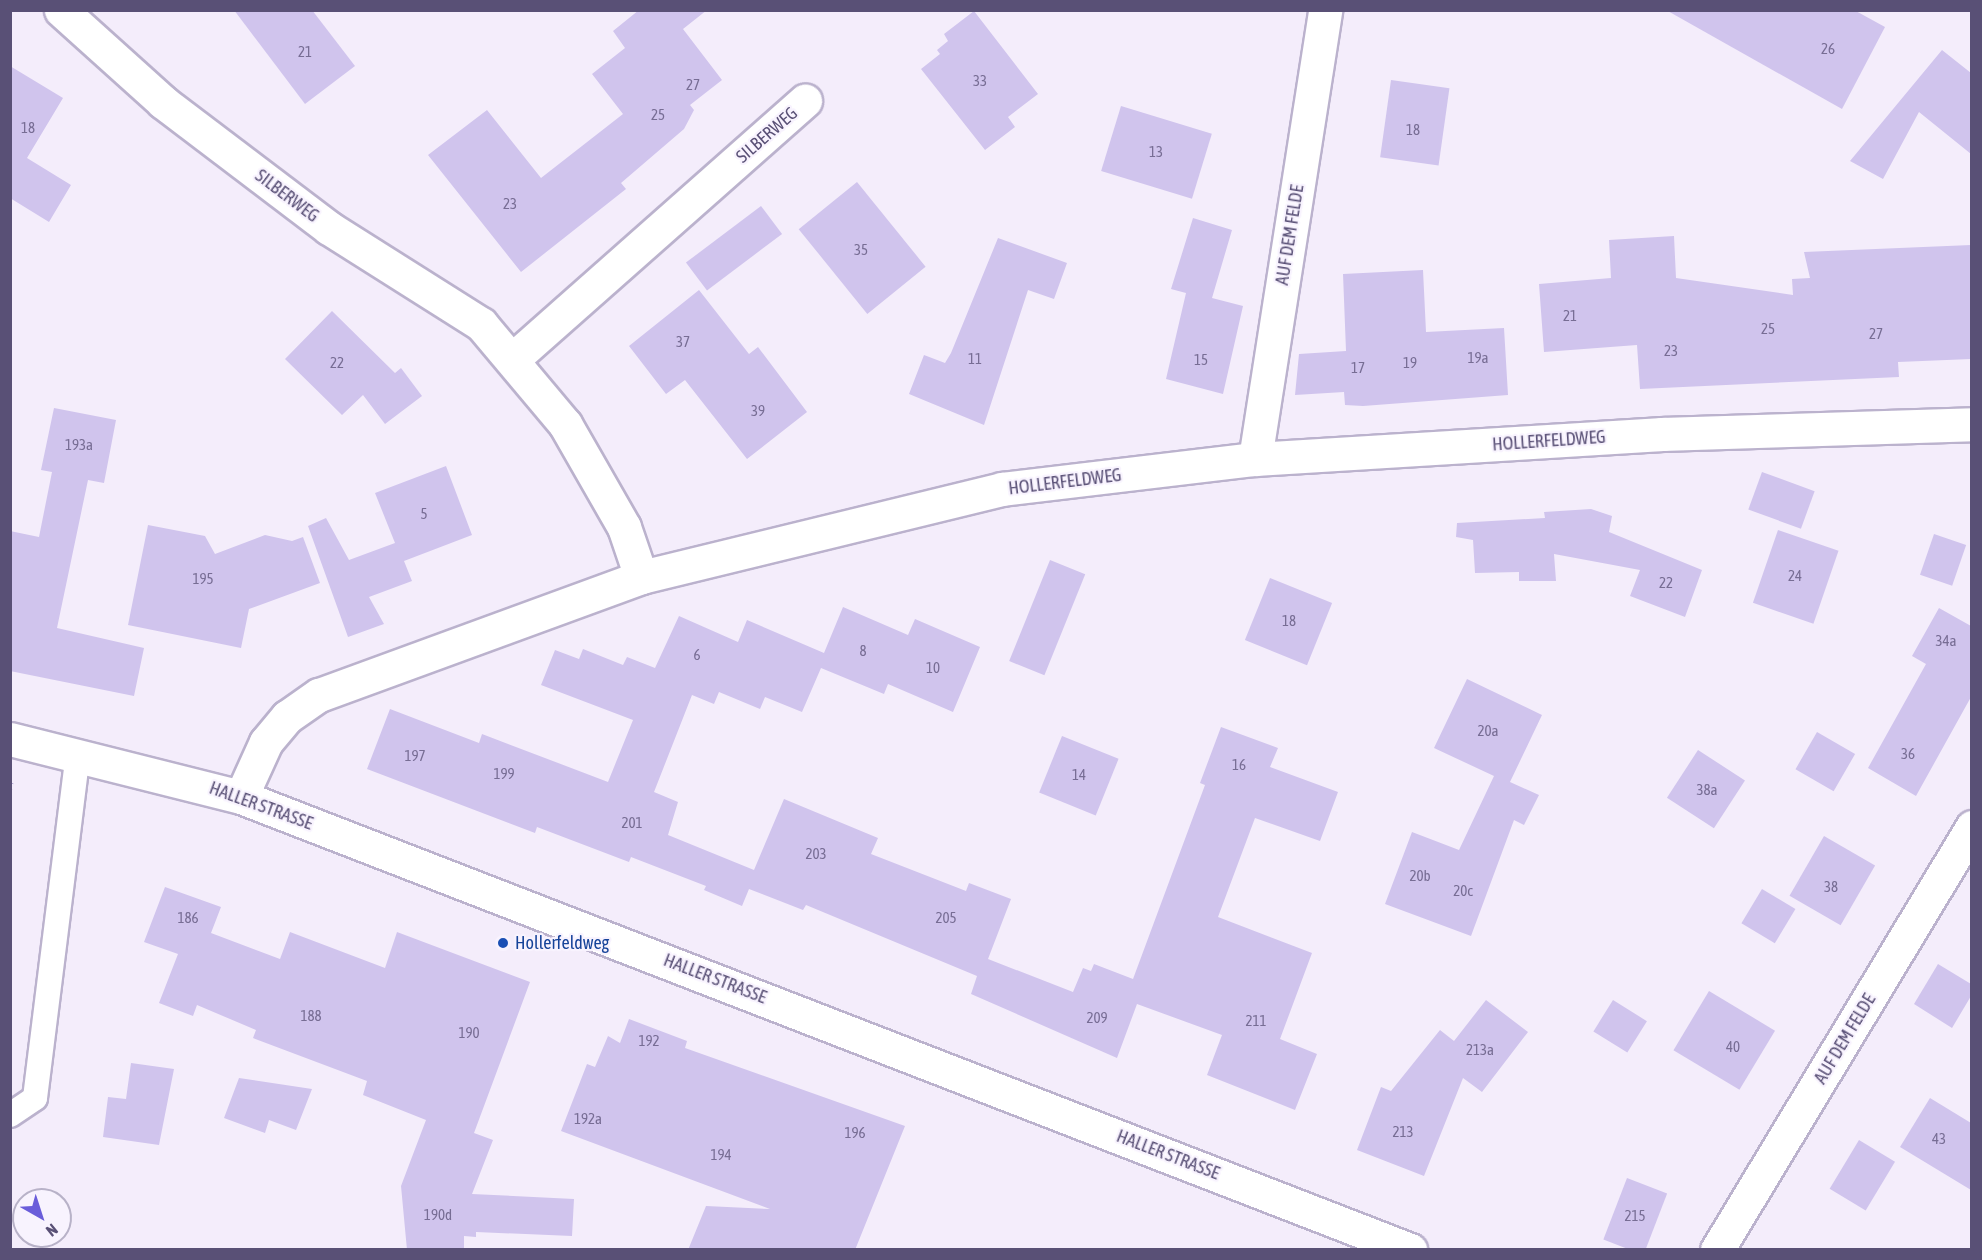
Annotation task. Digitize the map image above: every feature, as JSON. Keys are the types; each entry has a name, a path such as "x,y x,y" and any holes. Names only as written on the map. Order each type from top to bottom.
{"street":[{"name":"AUF DEM FELDE","path":"1254,459 1324,10"},
{"name":"SILBERWEG","path":"70,14 172,109 329,228 481,324 513,359 565,424 624,527 641,577"},
{"name":"SILBERWEG","path":"513,359 805,101"},
{"name":"HOLLERFELDWEG","path":"241,797 266,742 286,717 319,694 641,577 1002,489 1254,459 1662,434 1971,424"},
{"name":"HALLER STRASSE","path":"10,739 78,753 241,797 1410,1250"},
{"name":"AUF DEM FELDE","path":"1717,1250 1971,827"}],"lane":[{"path":"10,1115 35,1098 78,753"}],"building":[{"path":"234,10 312,10 355,66 305,104"},
{"path":"639,10 707,10 683,29 722,80 690,105 694,110 684,129 621,183 626,189 521,272 428,155 487,110 541,178 623,114 592,74 625,48 613,31"},
{"path":"1666,10 1854,10 1885,27 1842,109"},
{"path":"974,11 1038,94 1008,117 1015,127 985,150 921,69 940,54 937,50 948,41 944,34"},
{"path":"1942,50 1971,73 1971,154 1919,112 1883,179 1850,161"},
{"path":"10,66 63,98 27,158 71,185 49,222 10,198"},
{"path":"1391,80 1449,88 1439,165 1380,157"},
{"path":"1121,106 1212,134 1192,199 1101,171"},
{"path":"857,182 926,267 867,314 799,229"},
{"path":"761,206 782,234 707,291 686,263"},
{"path":"1193,218 1232,230 1212,298 1243,306 1223,394 1166,379 1186,293 1171,289"},
{"path":"1674,236 1676,278 1793,295 1792,279 1810,278 1804,252 1971,245 1971,359 1898,362 1899,377 1640,389 1637,345 1544,352 1539,284 1611,278 1609,240"},
{"path":"998,238 1067,263 1054,299 1028,290 984,425 909,394 924,355 945,363 951,353"},
{"path":"1423,270 1426,332 1504,328 1508,395 1363,406 1345,405 1344,392 1295,395 1299,354 1346,351 1343,274"},
{"path":"699,290 749,354 758,347 807,412 747,459 685,380 666,394 629,346"},
{"path":"332,311 395,373 401,368 422,396 385,424 363,395 342,415 285,359"},
{"path":"54,408 116,420 104,483 88,480 57,628 144,648 134,696 10,671 10,531 39,537 52,472 41,470"},
{"path":"446,466 472,535 404,561 412,581 369,597 384,624 348,637 308,526 326,518 349,560 395,543 375,493"},
{"path":"1762,472 1815,491 1801,529 1748,510"},
{"path":"1591,509 1612,516 1609,532 1702,570 1685,617 1630,596 1640,570 1554,554 1556,581 1519,581 1519,572 1475,573 1473,540 1456,537 1457,523 1545,518 1544,512"},
{"path":"148,525 205,536 215,554 265,535 292,541 303,537 320,583 249,609 241,648 128,625"},
{"path":"1778,530 1839,551 1813,624 1753,603"},
{"path":"1934,534 1966,545 1952,586 1920,575"},
{"path":"1050,560 1085,574 1044,675 1009,661"},
{"path":"1270,578 1332,603 1307,665 1245,640"},
{"path":"843,607 908,635 915,619 980,647 953,712 888,684 884,694 821,668 802,712 765,697 760,709 719,692 714,704 692,695 654,792 678,802 668,835 754,870 784,799 878,838 871,854 966,891 969,883 1011,899 988,959 1073,992 1083,968 1091,971 1094,964 1133,979 1205,785 1200,783 1221,727 1278,748 1270,767 1338,792 1320,841 1255,818 1218,917 1312,953 1280,1039 1317,1054 1295,1110 1207,1075 1222,1035 1137,1004 1117,1058 971,994 977,976 806,905 803,910 749,889 742,906 704,890 706,886 631,857 629,862 537,827 535,833 367,769 390,709 479,743 482,734 608,782 633,720 541,685 555,650 579,659 583,649 623,665 627,657 655,668 679,616 738,642 747,620 824,653"},
{"path":"1939,608 1971,626 1971,697 1916,796 1868,768 1926,664 1912,656"},
{"path":"1467,679 1542,715 1510,782 1539,795 1524,825 1514,820 1471,936 1385,904 1412,832 1459,850 1494,776 1434,748"},
{"path":"1817,732 1855,754 1834,791 1796,769"},
{"path":"1062,736 1119,759 1096,815 1039,793"},
{"path":"1698,750 1745,780 1714,828 1667,798"},
{"path":"1824,836 1875,866 1841,925 1790,896"},
{"path":"165,887 221,907 211,933 280,959 290,932 385,968 397,932 530,982 474,1133 493,1140 472,1194 574,1199 572,1236 476,1232 476,1237 464,1236 464,1250 407,1250 401,1186 426,1120 363,1095 367,1081 253,1038 256,1030 197,1005 193,1016 159,1003 178,954 144,942"},
{"path":"1762,889 1795,909 1775,943 1741,923"},
{"path":"1938,964 1971,984 1971,996 1952,1028 1914,1004"},
{"path":"1709,991 1775,1031 1739,1090 1673,1050"},
{"path":"1486,1000 1528,1032 1482,1092 1463,1078 1424,1176 1357,1150 1381,1087 1391,1091 1440,1030 1454,1041"},
{"path":"1613,1000 1647,1021 1627,1053 1593,1031"},
{"path":"629,1019 687,1041 685,1048 905,1126 855,1250 688,1250 706,1206 770,1209 561,1131 587,1064 595,1067 608,1036 620,1043"},
{"path":"131,1063 174,1069 159,1145 103,1137 108,1097 126,1099"},
{"path":"239,1078 312,1089 296,1130 269,1120 265,1133 224,1118"},
{"path":"1930,1098 1971,1123 1971,1190 1900,1147"},
{"path":"1859,1140 1895,1162 1866,1210 1830,1189"},
{"path":"1627,1178 1667,1193 1645,1250 1630,1250 1603,1240"}],"place":[{"name":"Hollerfeldweg","path":"503,943"}]}
